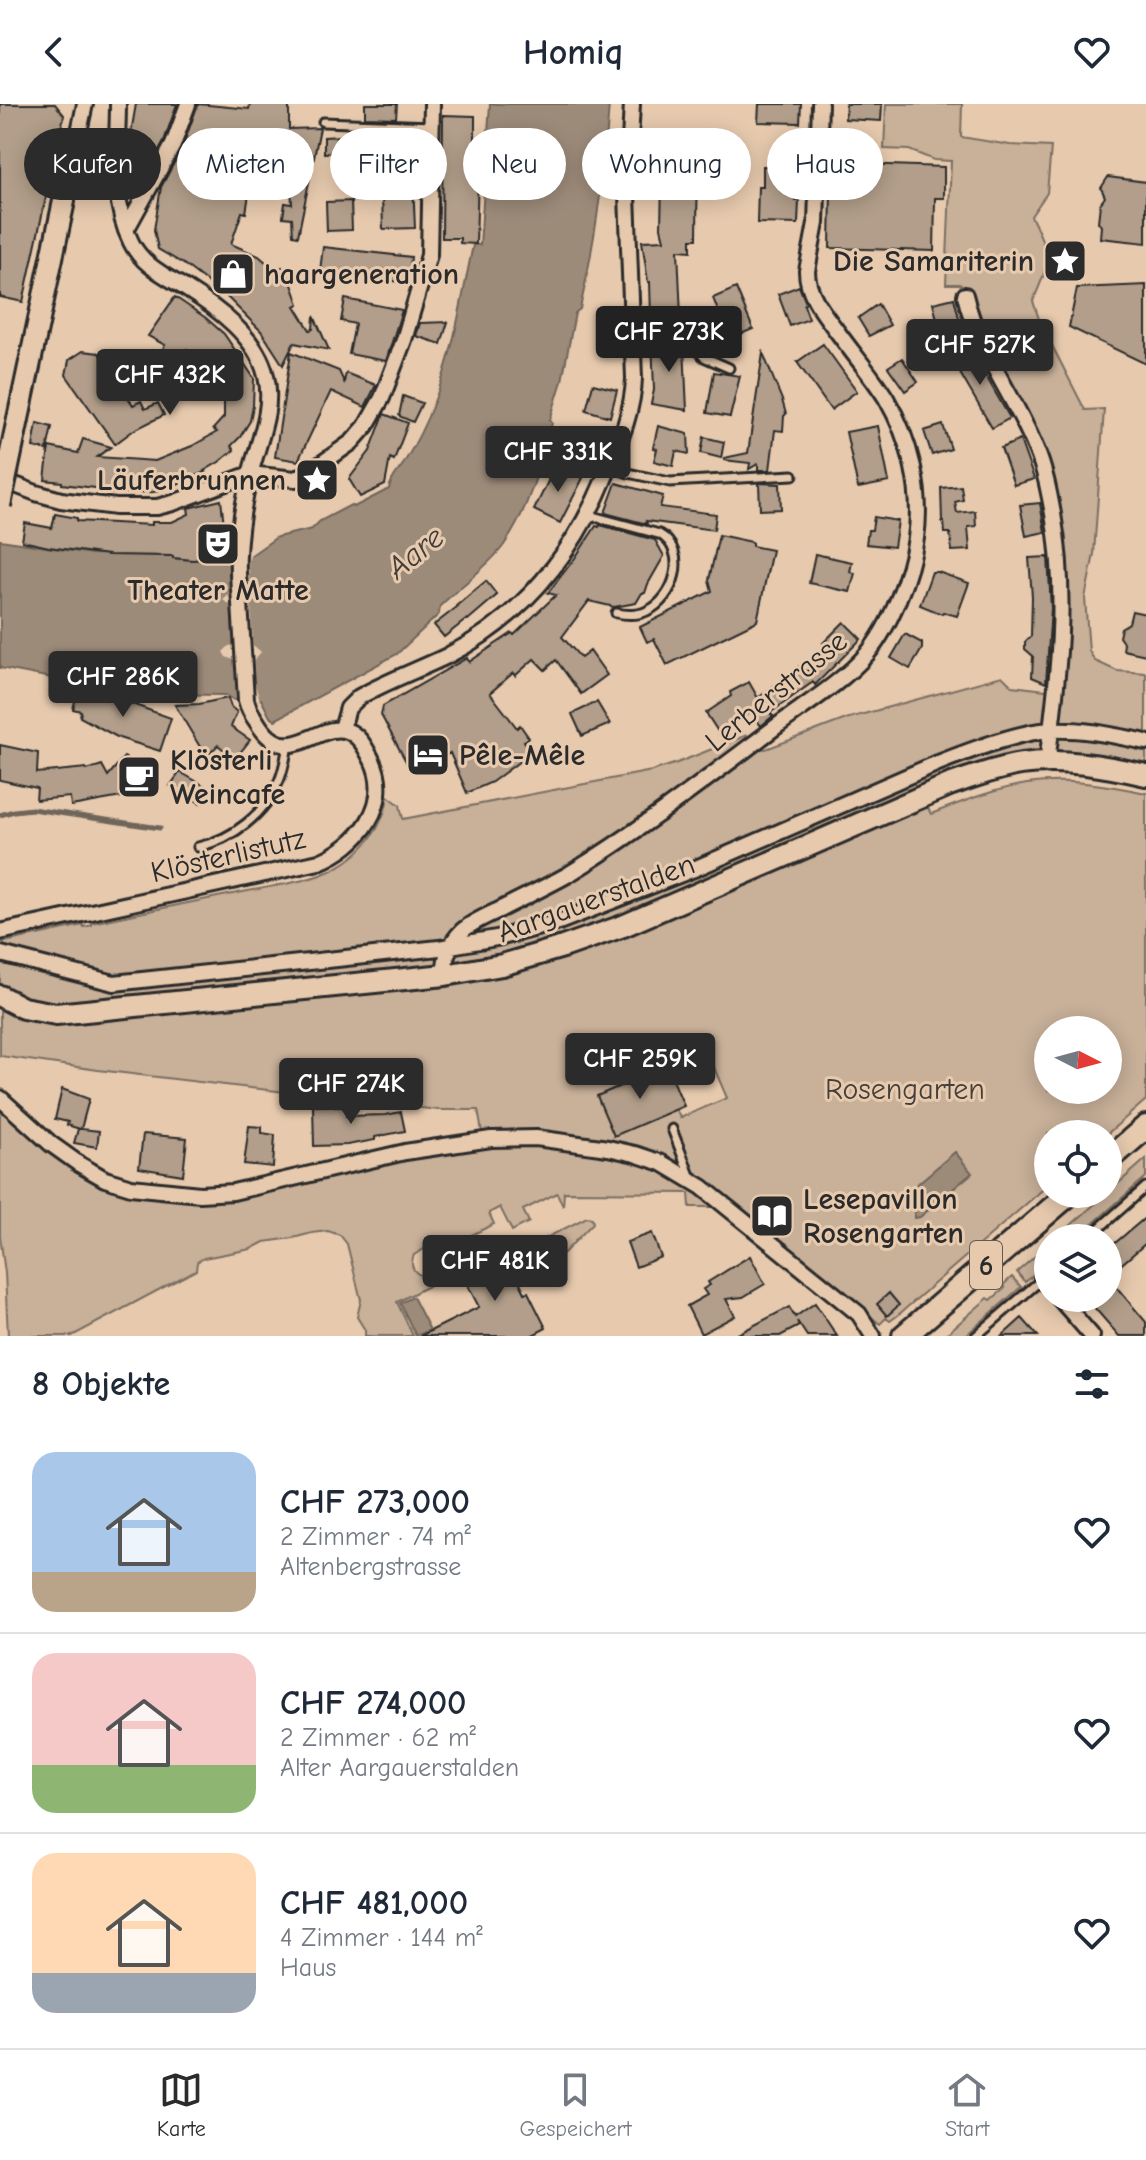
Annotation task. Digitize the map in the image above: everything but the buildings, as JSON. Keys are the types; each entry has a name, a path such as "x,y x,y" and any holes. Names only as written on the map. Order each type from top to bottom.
{"main road":[{"path":"0,505 64,201"},
{"name":"Aargauerstalden","path":"0,996 23,1008 56,1014 445,975 502,965 563,947 651,914 949,785 995,770 1047,762 1087,764 1146,775"},
{"path":"1122,1148 1146,1127"},
{"name":"6","path":"904,1336 1053,1208"}],"street":[{"path":"64,201 85,104"},
{"path":"118,104 116,156 119,194 126,230 140,257 220,313 241,333 264,368 268,408 250,474 238,556 246,700 264,733 288,744 342,729 348,708 359,697 447,656 486,632 534,593 588,515 633,399 627,195 632,104"},
{"path":"126,230 163,165 188,104"},
{"path":"432,104 432,126"},
{"name":"Lerberstrasse","path":"451,946 464,929 565,876 686,796 858,664 889,620 914,551 918,521 916,488 909,451 895,415 877,384 822,310 807,279 816,223 820,104"},
{"path":"0,479 61,500 141,508 173,503 250,474 299,478 352,442 376,412 403,344 429,255 430,200"},
{"path":"965,295 980,341 1030,434 1050,497 1059,553 1061,597 1058,680 1047,762"},
{"name":"Klösterlistutz","path":"0,932 309,866 339,853 366,826 376,804 378,786 375,767 363,743 353,733 342,729"},
{"name":"Aargauerstalden","path":"1,954 114,983 451,946 502,937 559,922 694,869 976,749 1051,730 1097,733 1146,742"},
{"path":"445,975 451,946"},
{"path":"0,1098 51,1144 105,1179 142,1188 200,1194 233,1192 405,1152 500,1138 536,1138 608,1148 662,1163 692,1180 859,1314 873,1336"},
{"path":"1071,1312 1092,1336"}],"lane":[{"path":"323,122 432,126"},
{"path":"633,332 674,332 694,345 704,357 729,368"},
{"path":"609,466 670,482 793,475"},
{"path":"588,515 659,534 675,550 675,572 663,599 644,613 616,613"},
{"path":"198,847 235,832 261,810 280,780 288,744"},
{"path":"672,1129 692,1180"},
{"path":"1104,1224 1146,1187"},
{"path":"976,1336 1034,1289"}],"green space":[{"name":"Rosengarten","path":"886,104 962,104 961,137 1010,145 1051,147 1047,193 1031,216 1046,258 1046,267 1033,301 1040,322 1085,410 1104,409 1094,554 1085,598 1089,651 1095,661 1117,671 1146,673 1146,774 1054,761 922,796 931,814 990,793 1042,782 1087,783 1146,793 1146,1100 1122,1121 1034,1120 1034,1197 897,1316 890,1321 886,1318 880,1324 691,1172 536,1133 482,1132 478,1110 438,1110 0,1056 0,943 326,873 355,855 371,838 382,818 388,796 400,805 403,819 652,771 747,735 758,748 766,749 849,718 1002,676 1012,686 1063,692 1069,620 1068,584 1065,548 1051,478 1027,411 980,324 971,290 959,284 946,284 951,161 934,160 909,150 884,149","holes":["706,1049 727,1098 680,1118 662,1077 597,1096"]},
{"path":"4,1112 49,1151 92,1180 128,1193 206,1201 406,1158 502,1145 531,1145 634,1158 660,1166 718,1207 690,1207 689,1193 564,1192 563,1206 557,1193 523,1210 529,1222 512,1231 500,1207 489,1213 494,1224 435,1253 424,1249 414,1255 412,1264 415,1271 420,1275 430,1275 434,1283 397,1302 413,1336 365,1336 357,1317 361,1300 347,1244 340,1235 328,1231 264,1242 251,1249 204,1258 197,1262 196,1270 72,1336 8,1336 0,1236 0,1113"},
{"path":"1146,1159 1146,1177 1122,1198 1122,1180"},
{"path":"1090,1208 1111,1208 1093,1224 1072,1224"},
{"path":"587,1217 592,1218 593,1223 555,1262 546,1264 541,1260 536,1252 538,1242"},
{"path":"1034,1257 1034,1275 1025,1282 1017,1272"},
{"path":"1012,1277 1021,1287 965,1336 944,1336 988,1298 991,1300 1005,1288 1003,1285"}],"water":[{"name":"Aare","path":"490,104 609,104 607,128 582,128 582,200 599,200 580,309 575,313 562,381 550,420 552,423 527,502 513,532 498,553 440,606 439,614 397,654 275,720 270,717 261,699 234,700 226,695 133,694 0,668 0,540 92,554 173,556 193,560 250,556 277,537 312,529 320,521 389,489 417,440 441,383 473,245 480,245 483,200 566,200 566,128 488,128"},
{"path":"955,1152 972,1173 915,1218 914,1207 902,1201 902,1197"},
{"path":"413,1297 430,1330 416,1336 400,1303"}],"pier":[{"path":"229,556 250,556 250,592 258,598 251,605 253,645 261,652 254,660 255,685 260,700 236,701 234,660 223,652 234,645 232,606 223,600 231,593"}],"waterway":[{"path":"0,815 32,809 160,828"}],"place":[{"name":"Die Samariterin","path":"1065,261"},
{"name":"haargeneration","path":"233,274"},
{"name":"Läuferbrunnen","path":"317,480"},
{"name":"Theater Matte","path":"218,544"},
{"name":"Pêle-Mêle","path":"428,755"},
{"name":"Klösterli Weincafe","path":"139,777"},
{"name":"Lesepavillon Rosengarten","path":"772,1216"}]}
